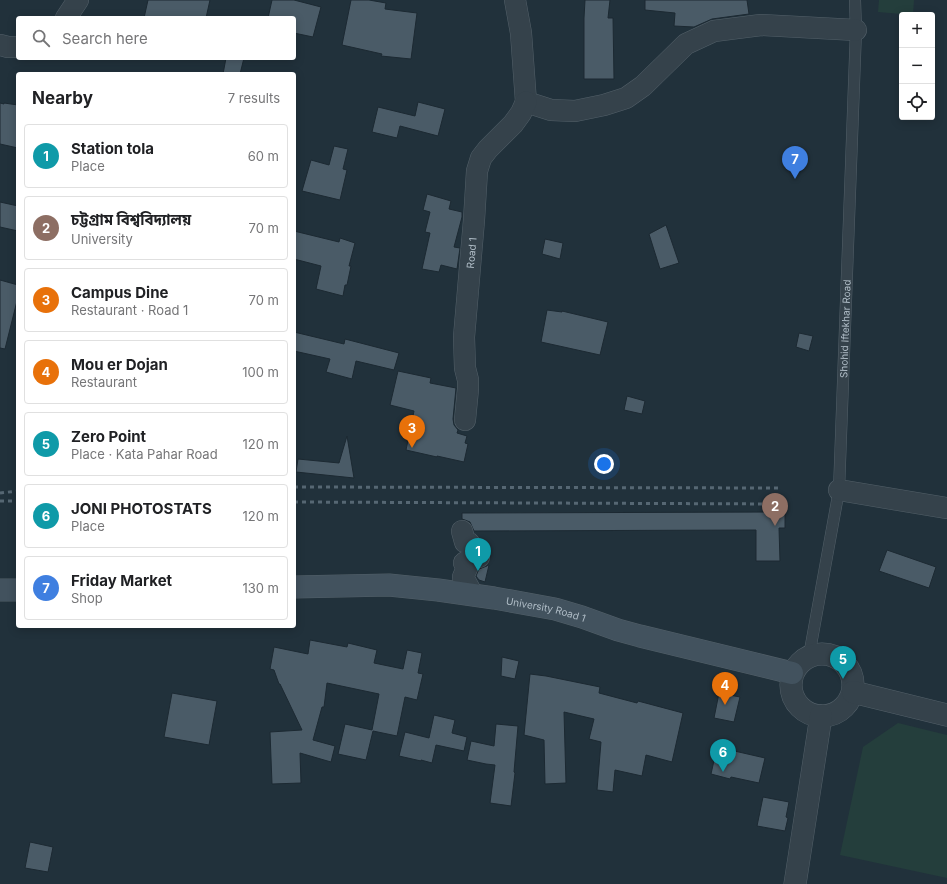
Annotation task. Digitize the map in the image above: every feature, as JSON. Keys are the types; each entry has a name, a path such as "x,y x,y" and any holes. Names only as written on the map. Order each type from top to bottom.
{"main road":[{"name":"University Road 1","path":"296,587 389,585 473,595 555,609 640,636 792,673"},
{"path":"0,590 16,590"}],"street":[{"path":"67,16 78,0"},
{"path":"515,0 521,33 526,102 551,110 575,111 604,105 626,98 643,86 686,44 714,31 761,24 856,30"},
{"path":"0,45 16,47"},
{"name":"Road 1","path":"464,420 468,380 465,368 464,337 477,171 481,158 513,124 521,113 526,102"},
{"path":"839,490 946,508"},
{"path":"462,531 465,542 469,543 479,557 470,559 464,563 466,568 463,577 473,595"},
{"path":"819,653 829,654 838,658 846,664 851,672 853,682 849,700 837,712 829,715 821,716 811,714 802,709 795,702 791,693 790,683 792,673 796,666 809,656 819,653"},
{"path":"852,692 947,715"},
{"path":"889,700 947,715"},
{"path":"795,884 821,716"}],"lane":[{"name":"Shohid Iftekhar Road","path":"809,656 839,490 856,30 855,0"}],"green space":[{"path":"879,0 914,0 913,12 899,12 899,14 878,12"},
{"path":"898,723 947,735 947,878 840,855 863,747"}],"building":[{"path":"148,0 210,0 206,16 144,16"},
{"path":"272,0 294,0 321,7 313,37 296,33 296,16 268,16"},
{"path":"351,0 369,0 386,3 385,9 417,13 411,59 381,56 382,54 342,45"},
{"path":"585,0 610,0 608,18 613,18 614,79 584,79"},
{"path":"645,0 747,0 749,14 712,19 694,27 674,26 675,13 645,10"},
{"path":"226,60 244,60 240,72 223,72"},
{"path":"418,102 445,109 438,136 400,126 397,138 372,132 378,107 415,116"},
{"path":"0,103 16,105 16,148 0,144"},
{"path":"334,146 348,149 343,169 347,170 340,200 302,191 311,160 329,165"},
{"path":"427,194 451,201 449,209 462,212 454,247 460,248 457,269 441,265 439,272 422,269 430,233 425,232 430,212 423,210"},
{"path":"0,202 16,206 16,231 0,227"},
{"path":"666,225 679,263 660,269 649,234"},
{"path":"296,231 339,242 340,238 355,243 349,266 351,266 347,285 345,285 343,296 316,289 321,266 296,260"},
{"path":"545,239 563,243 560,259 542,254"},
{"path":"0,280 16,284 16,305 5,349 0,348"},
{"path":"547,310 562,311 608,322 600,355 541,342"},
{"path":"296,332 344,344 345,339 399,353 394,370 356,361 352,379 326,372 330,359 296,351"},
{"path":"799,333 813,336 809,351 796,347"},
{"path":"398,371 431,378 430,383 456,388 453,419 454,425 458,430 457,433 467,436 465,443 468,444 464,462 406,450 414,411 390,405"},
{"path":"627,396 645,401 642,414 624,410"},
{"path":"347,436 354,478 296,472 298,459 339,463"},
{"path":"785,512 785,528 779,528 780,561 756,561 756,530 474,531 470,522 462,519 462,513"},
{"path":"887,550 936,567 929,588 879,571"},
{"path":"488,565 485,582 479,580 476,576 479,569"},
{"path":"310,640 347,647 348,643 377,650 374,663 403,669 407,650 422,653 418,673 423,674 417,700 405,697 397,736 373,731 366,760 338,754 345,724 372,730 379,694 327,683 324,707 322,707 313,740 335,746 331,762 300,753 301,783 272,784 270,732 302,730 279,684 274,670 270,669 274,647 308,654"},
{"path":"502,657 519,661 515,679 501,676"},
{"path":"530,674 600,687 599,693 637,703 638,701 683,713 672,762 646,755 642,776 615,770 613,792 597,790 601,742 589,739 594,719 564,712 566,783 545,784 544,740 524,735"},
{"path":"172,693 217,701 209,745 164,737"},
{"path":"719,693 740,697 734,722 714,718"},
{"path":"434,715 455,720 452,733 467,737 464,751 436,745 432,763 399,756 405,732 429,738"},
{"path":"496,724 518,726 511,806 490,803 495,765 467,760 471,741 494,746"},
{"path":"717,747 765,758 759,783 731,777 730,779 711,774"},
{"path":"763,797 789,802 785,831 757,826"},
{"path":"30,842 53,847 48,872 25,868"}],"railway":[{"path":"296,487 779,488"},
{"path":"0,493 16,491"},
{"path":"0,501 16,501"},
{"path":"296,502 779,504"}],"place":[{"name":"Friday Market","path":"795,179"},
{"name":"Campus Dine","path":"412,448"},
{"name":"চট্টগ্রাম বিশ্ববিদ্যালয়","path":"775,526"},
{"name":"Station tola","path":"478,571"},
{"name":"Zero Point","path":"843,679"},
{"name":"Mou er Dojan","path":"725,705"},
{"name":"JONI PHOTOSTATS","path":"723,772"}]}
